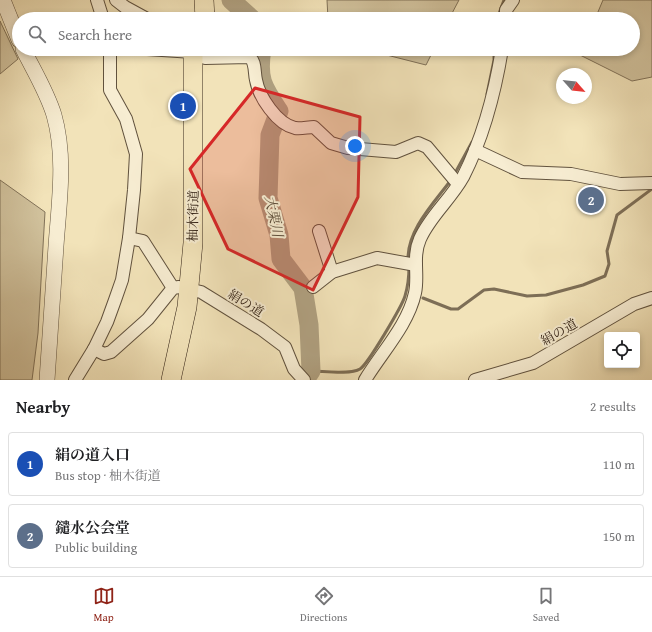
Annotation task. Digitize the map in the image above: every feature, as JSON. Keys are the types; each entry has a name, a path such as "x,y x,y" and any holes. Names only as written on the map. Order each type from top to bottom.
{"main road":[{"path":"192,0 192,12"},
{"path":"204,0 205,12"},
{"name":"柚木街道","path":"171,380 182,334 193,243 199,56"},
{"name":"柚木街道","path":"183,380 195,327 187,289"}],"street":[{"path":"3,0 12,22"},
{"path":"97,0 101,12"},
{"path":"116,0 135,12"},
{"path":"506,12 512,0"},
{"path":"26,56 49,101 54,116 60,147 61,165 47,380"},
{"path":"75,380 94,349 107,322 117,293 129,238 136,171 136,154 126,119 110,90 110,56"},
{"path":"246,56 252,58 257,86 274,113 283,123 295,128 314,127 331,143 348,148 396,152 418,143 427,147 457,184"},
{"path":"366,380 408,313 415,293 415,256 420,238 457,184 475,150 484,125 500,56"},
{"path":"475,150 522,172 571,174 620,184 652,184"},
{"path":"319,231 332,272"},
{"path":"94,349 104,354 124,342 148,319 187,289 143,241 129,238"},
{"path":"313,287 332,272 377,258 415,265"},
{"name":"絹の道","path":"187,289 241,316 280,343 288,353 294,369 304,380"},
{"name":"絹の道","path":"476,380 533,363 634,304 652,298"}],"highlighted area":[{"path":"255,88 360,117 358,197 313,290 228,249 190,169"}],"shaded area":[{"path":"327,0 459,0 453,12 328,12"},
{"path":"603,0 652,0 652,77 632,81 582,56 640,56 640,12 598,12"},
{"path":"0,21 12,46 12,56 17,56 18,59 0,74"},
{"path":"391,56 430,56 426,65"},
{"path":"0,180 45,212 38,333 32,380 0,380"}],"waterway":[{"name":"大栗川","path":"231,0 244,12"},
{"path":"500,12 504,0"},
{"name":"大栗川","path":"261,56 260,68 265,89 279,111 270,135 268,198 279,235 281,259 303,288 309,325 311,371 305,380"},
{"path":"487,94 494,56"},
{"path":"454,175 472,142"},
{"path":"408,260 412,238 417,228 423,217 451,180"},
{"path":"423,298 451,309 458,309 484,290 494,289 527,296 546,295 583,285 605,276 609,264 607,251 617,215 652,189"},
{"path":"311,371 350,372 356,371 364,365 403,302 408,285 409,266"}],"place":[{"name":"絹の道入口","path":"183,106"},
{"name":"鑓水公会堂","path":"591,200"}]}
